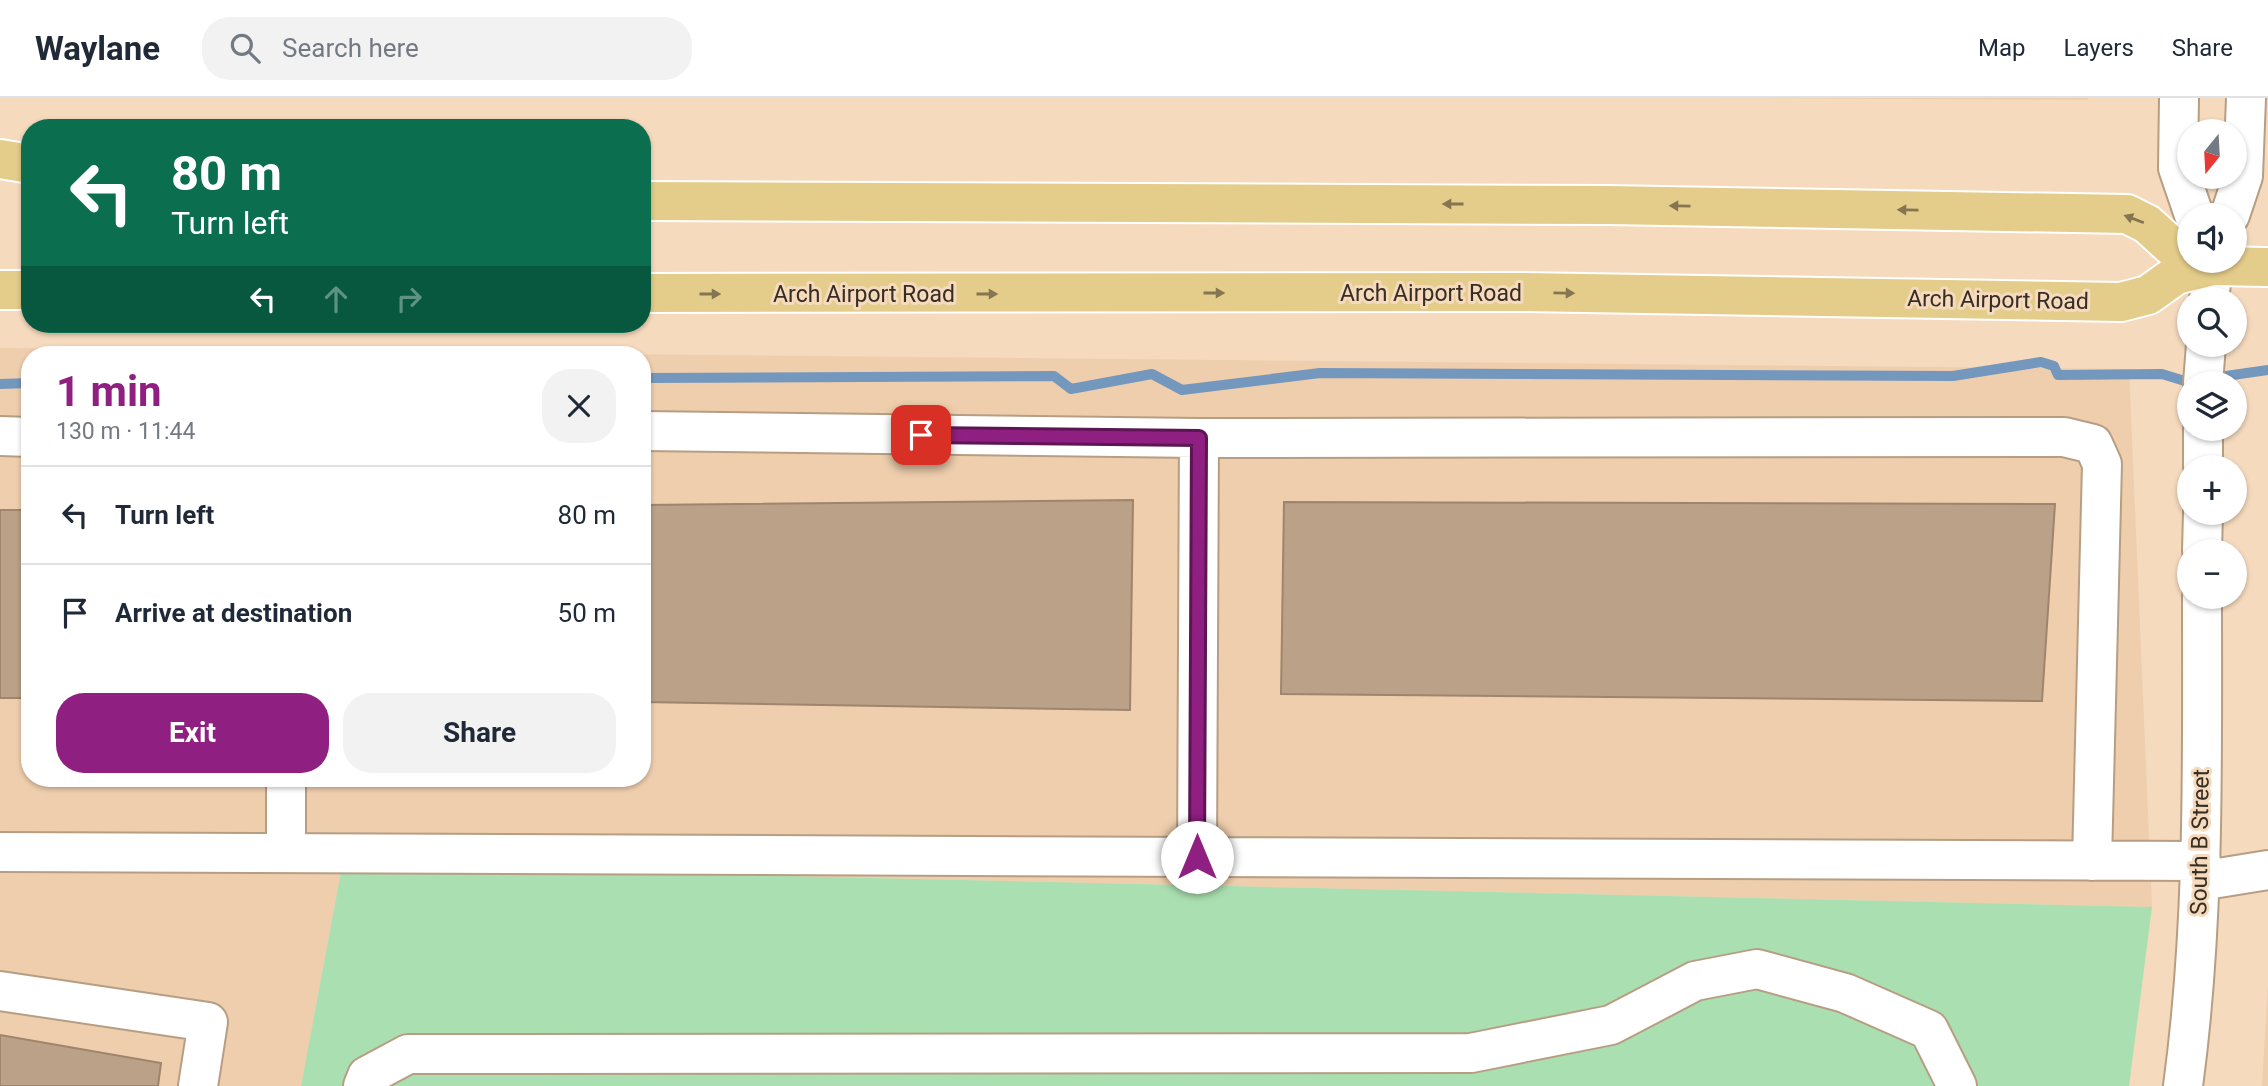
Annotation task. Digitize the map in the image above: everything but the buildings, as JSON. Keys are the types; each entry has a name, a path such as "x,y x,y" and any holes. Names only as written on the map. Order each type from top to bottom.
{"main road":[{"path":"0,159 21,162"},
{"path":"0,187 21,187"},
{"path":"651,201 1607,205 2127,214 2147,224 2177,251"},
{"name":"Arch Airport Road","path":"2247,267 2268,267"},
{"name":"Arch Airport Road","path":"651,293 1524,292 2121,302 2148,296 2176,275 2184,273"},
{"path":"0,290 21,290"}],"street":[{"path":"2179,98 2178,168 2190,203"},
{"path":"2234,203 2244,176 2246,98"},
{"path":"651,431 1199,438 2064,437 2093,444 2102,464 2092,861"},
{"path":"0,436 21,437"},
{"path":"1197,857 1199,438"},
{"name":"South B Street","path":"2182,1086 2192,1016 2201,871 2202,609"},
{"path":"286,787 286,853"},
{"path":"0,852 2092,861 2201,871 2268,870"},
{"path":"363,1086 367,1076 408,1054 1471,1053 1611,1025 1695,981 1757,969 1844,993 1929,1030 1957,1086"},
{"path":"0,991 208,1022 198,1086"}],"shaded area":[{"path":"1719,98 2088,98 2088,100"},
{"path":"0,348 21,348 21,787 651,787 651,354 2129,369 2152,907 342,866 301,1086 0,1086"},
{"path":"2268,985 2268,1086 2262,1086"}],"green space":[{"path":"342,866 2152,907 2129,1086 301,1086"}],"waterway":[{"path":"651,378 1054,376 1071,389 1152,374 1182,390 1320,373 1953,376 2041,362 2054,366 2058,375 2162,374 2177,379"},
{"path":"2247,373 2268,370"},
{"path":"0,384 21,383"}],"route":[{"path":"921,435 1199,438 1197,857"}]}
